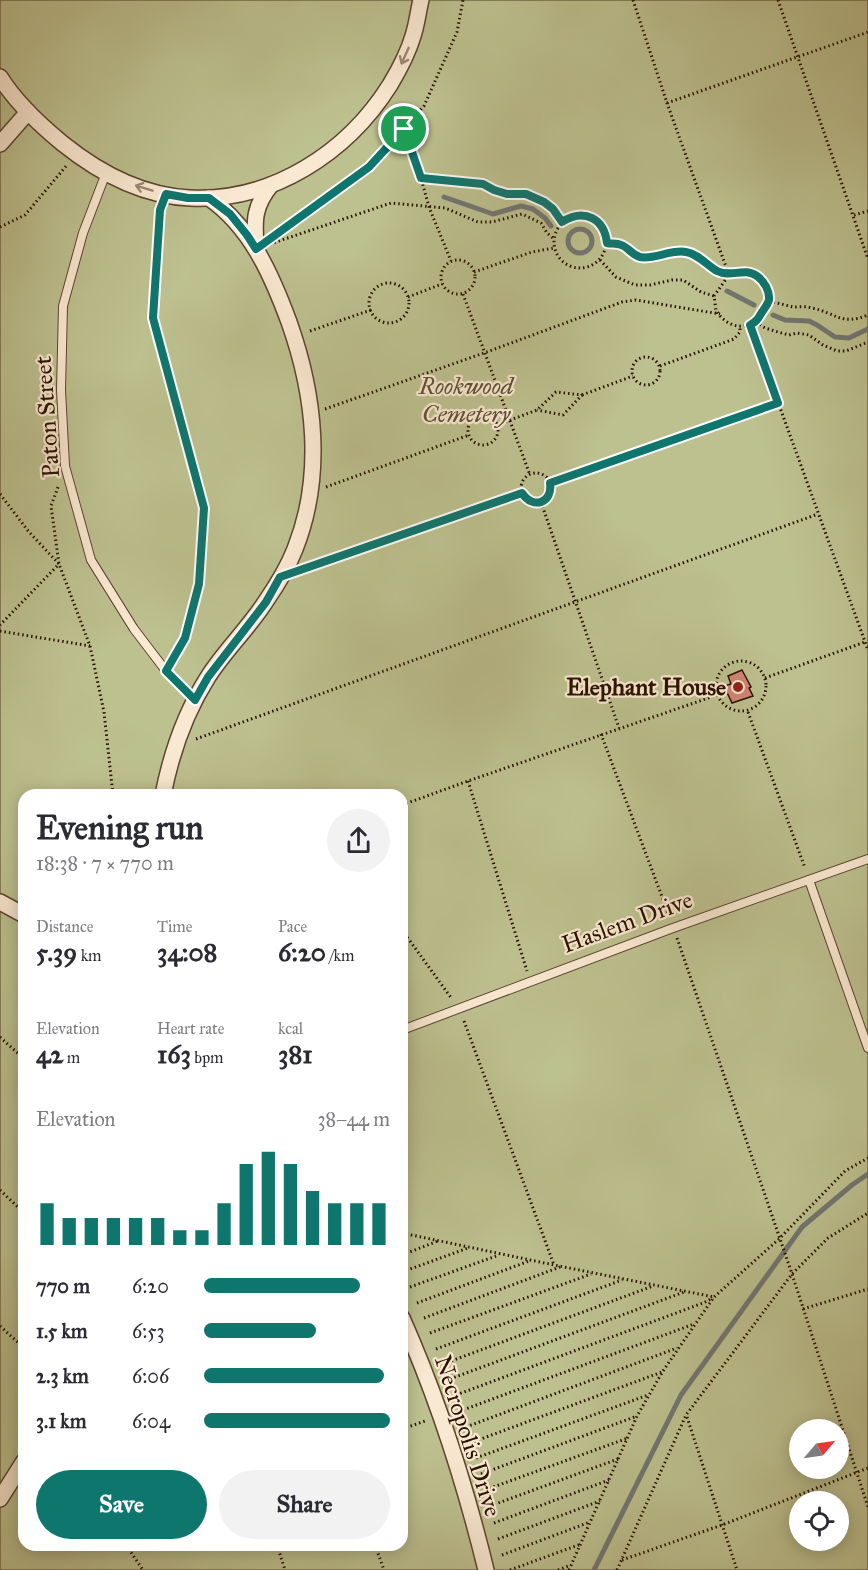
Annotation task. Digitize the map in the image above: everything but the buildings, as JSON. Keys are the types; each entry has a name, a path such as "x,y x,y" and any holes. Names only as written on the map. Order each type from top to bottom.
{"street":[{"path":"0,78 8,91 49,133 106,173 142,188 188,198 238,195 271,185 325,156 372,111 395,77 405,56 413,37 421,0"},
{"path":"0,144 27,112"},
{"path":"256,249 255,216 258,204 271,185"},
{"path":"164,789 175,747 195,700 208,677 266,602 295,551 304,522 313,466 313,436 307,389 294,337 279,295 247,235 230,214 209,198"},
{"path":"0,902 18,912"},
{"name":"Necropolis Drive","path":"408,1333 441,1416 470,1508 486,1570"},
{"path":"0,1499 18,1470"}],"lane":[{"name":"Paton Street","path":"106,173 83,232 63,306 61,390 65,466 91,560 134,629 166,671 195,700"},
{"name":"Haslem Drive","path":"408,1028 673,928 868,859"},
{"path":"809,880 868,1048"}],"path":[{"path":"256,249 369,167 424,106 458,32 463,0"},
{"path":"633,0 667,103 729,275"},
{"path":"778,0 868,259"},
{"path":"667,103 868,32"},
{"path":"404,129 429,207 451,261"},
{"path":"0,227 25,215 76,154"},
{"path":"421,178 483,184 507,194 526,194 544,202 553,209 562,222"},
{"path":"166,194 160,210 153,318 204,508 199,584 185,638 166,671"},
{"path":"256,249 391,203 446,208 478,222 492,222 522,214 541,223 554,239"},
{"path":"854,215 868,210"},
{"path":"579,215 588,216 602,226 607,243 600,260 592,266 574,268 565,264 558,257 554,248 554,239 562,222 579,215"},
{"path":"607,243 622,245 643,258 686,252 729,275"},
{"path":"474,272 532,252 554,248"},
{"path":"600,260 616,277 635,285 683,280 701,292 714,296"},
{"path":"451,261 468,263 474,272 472,287 464,294 448,292 442,284 441,273 451,261"},
{"path":"748,272 764,283 768,291 769,301 756,322 750,325 736,326 724,320 716,309 714,296 729,275 748,272"},
{"path":"383,284 396,284 408,297 409,304 404,316 392,323 379,320 370,310 369,304 373,291 383,284"},
{"path":"408,297 442,284"},
{"path":"464,294 530,475"},
{"path":"311,414 622,302 636,300 720,314"},
{"path":"769,301 795,307 814,308 845,320 854,320 868,315"},
{"path":"294,337 370,310"},
{"path":"756,322 765,328 789,335 797,333 809,335 822,345 837,351 846,351 868,342"},
{"path":"750,325 868,650"},
{"path":"660,366 734,339 740,332 740,326"},
{"path":"644,357 654,359 660,366 659,379 651,385 642,385 633,376 633,366 644,357"},
{"path":"537,410 563,415 582,395 633,376"},
{"path":"497,425 537,410 556,392 582,395"},
{"path":"550,483 778,403"},
{"path":"478,416 487,416 497,425 498,433 490,443 478,444 469,435 471,422 478,416"},
{"path":"310,493 469,435"},
{"path":"65,466 51,506 59,564 90,646 104,712 112,789"},
{"path":"537,473 548,479 550,483 548,498 533,503 522,493 523,480 530,475 537,473"},
{"path":"280,577 522,493"},
{"path":"0,494 29,532 59,564"},
{"path":"541,502 619,728"},
{"path":"175,747 818,514"},
{"path":"0,625 59,564"},
{"path":"0,631 90,646"},
{"path":"765,678 865,642"},
{"path":"741,660 756,665 765,678 766,693 758,705 748,712 727,708 717,694 716,679 720,671 733,662 741,660"},
{"path":"408,803 717,694"},
{"path":"748,712 809,880"},
{"path":"601,734 673,928 792,1274 868,1507"},
{"path":"468,780 530,982"},
{"path":"408,938 459,1009 554,1265"},
{"path":"0,1037 18,1054"},
{"path":"456,1395 714,1297 779,1239 845,1170 868,1158"},
{"path":"0,1190 18,1207"},
{"path":"617,1570 686,1415 792,1274 828,1238 868,1214"},
{"path":"408,1234 714,1297"},
{"path":"408,1253 440,1241"},
{"path":"408,1270 470,1247"},
{"path":"410,1287 500,1254"},
{"path":"417,1303 531,1260"},
{"path":"424,1318 561,1267"},
{"path":"430,1333 593,1273"},
{"path":"436,1349 624,1279"},
{"path":"443,1364 655,1285"},
{"path":"803,1309 868,1289"},
{"path":"450,1379 686,1292"},
{"path":"569,1570 637,1416 663,1371 714,1297"},
{"path":"463,1410 696,1323"},
{"path":"0,1326 18,1342"},
{"path":"466,1427 679,1348"},
{"path":"470,1443 663,1371"},
{"path":"476,1458 649,1394"},
{"path":"686,1415 737,1570"},
{"path":"408,1428 441,1416"},
{"path":"481,1474 637,1416"},
{"path":"485,1490 628,1437"},
{"path":"490,1506 618,1459"},
{"path":"622,1560 722,1525 868,1468"},
{"path":"494,1523 609,1480"},
{"path":"498,1539 600,1501"},
{"path":"502,1555 590,1522"},
{"path":"510,1570 581,1544"},
{"path":"130,1551 143,1570"},
{"path":"279,1551 285,1570"},
{"path":"377,1551 384,1570"},
{"path":"558,1570 572,1565"}],"green space":[{"name":"Rookwood Cemetery","path":"0,0 868,0 868,1570 0,1570"}],"waterway":[{"path":"444,197 493,214 521,206 533,209 551,226"},
{"path":"580,229 585,230 591,236 592,241 591,246 585,252 580,253 575,252 569,246 568,241 569,236 575,230 580,229"},
{"path":"727,291 754,305"},
{"path":"773,315 785,320 809,321 835,337 849,338 868,329"},
{"path":"594,1570 681,1395 802,1227 868,1174"}],"place":[{"name":"Elephant House","path":"738,687"}],"route":[{"path":"404,129 421,178 465,181 483,184 507,194 526,194 553,209 562,222 570,217 588,216 602,226 607,243 622,245 643,258 686,252 729,275 748,272 756,276 764,283 769,301 756,322 750,325 778,403 550,483 551,490 548,498 541,502 533,503 522,493 280,577 266,602 223,656 195,700 166,671 185,638 199,584 204,508 153,318 160,210 166,194 188,198 209,198 230,214 256,249 369,167 404,129"}]}
